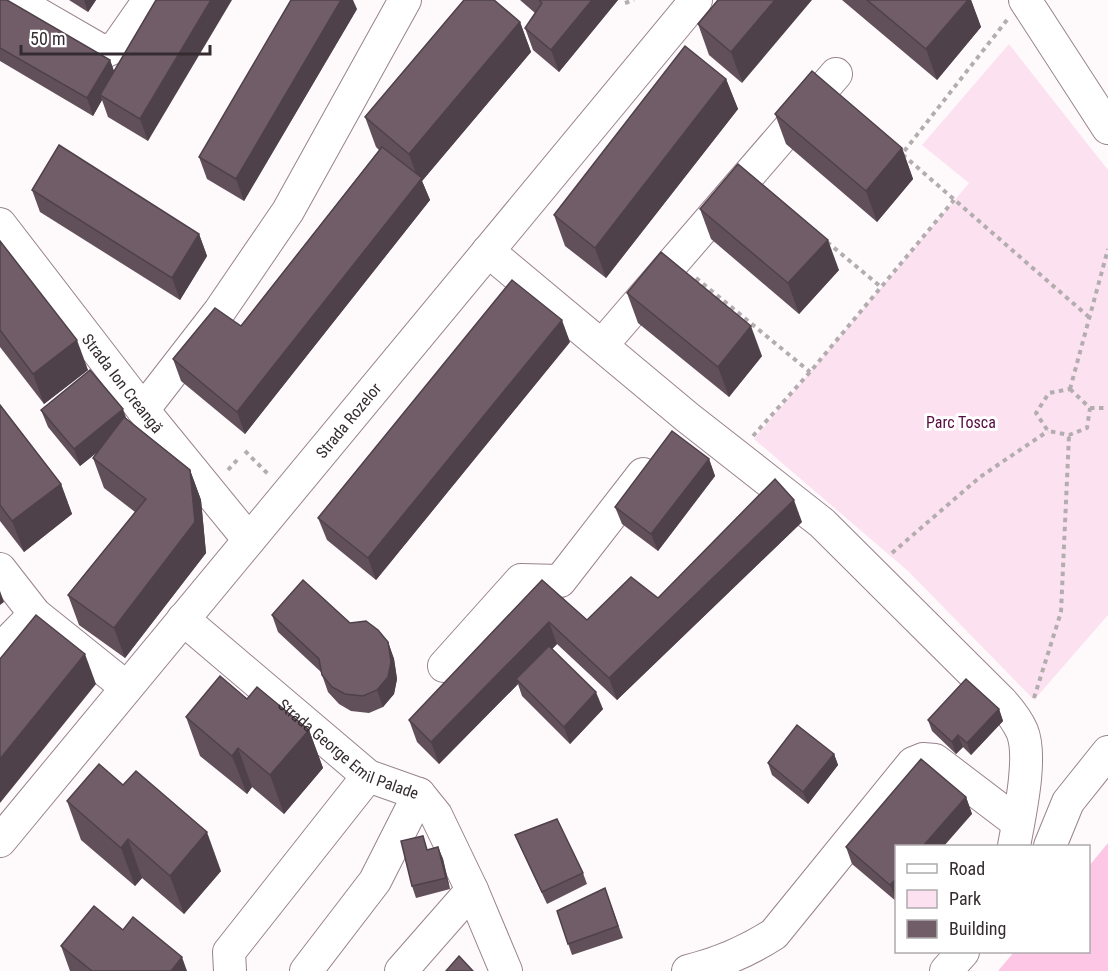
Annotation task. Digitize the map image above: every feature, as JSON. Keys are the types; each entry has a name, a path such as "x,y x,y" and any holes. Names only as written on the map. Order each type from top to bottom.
{"street":[{"path":"14,0 104,52 117,46 149,0"},
{"path":"143,411 219,312 288,211 405,0"},
{"name":"Strada Rozelor","path":"0,840 696,0"},
{"path":"1017,9 1108,127"},
{"path":"602,345 836,74"},
{"name":"Strada Ion Creangă","path":"0,224 143,411 249,540"},
{"path":"489,250 602,345 673,435 736,454 822,523 1001,701 1014,716 1023,733 1027,752 1016,835"},
{"path":"444,666 521,580 560,581 673,435"},
{"path":"0,569 35,614 126,687"},
{"path":"0,650 35,614"},
{"name":"Strada George Emil Palade","path":"183,619 368,776 419,794 436,815 472,890 506,971"},
{"path":"1050,845 1068,802 1108,752"},
{"path":"688,971 714,965 748,951 774,934 913,763 923,759 935,760 1016,835"},
{"path":"230,971 229,952 368,776"},
{"path":"306,971 375,881 419,794"},
{"path":"401,971 472,890"},
{"path":"946,971 961,953"}],"path":[{"path":"625,3 634,0"},
{"path":"1017,9 902,154 1090,318"},
{"path":"736,454 810,372 954,200"},
{"path":"819,236 881,287"},
{"path":"1070,389 1108,249"},
{"path":"675,261 810,372"},
{"path":"1070,389 1090,408 1108,408"},
{"path":"1048,431 1036,413 1049,393 1070,389"},
{"path":"871,571 980,477 1048,431 1069,435 1086,428 1090,408"},
{"path":"1023,733 1061,612 1069,435"},
{"path":"245,451 274,481"},
{"path":"225,474 238,459"}],"green space":[{"name":"Parc Tosca","path":"1009,44 1108,170 1108,615 1034,700 908,571 754,439 969,183 922,145"}],"shaded area":[{"path":"1108,843 1108,971 998,971 1013,953 1090,953 1090,865"}],"building":[{"path":"0,0 7,0 110,60 87,98 0,48"},
{"path":"156,0 211,0 140,119 100,95"},
{"path":"291,0 341,0 236,179 199,157"},
{"path":"464,0 494,0 520,22 409,154 365,117"},
{"path":"539,0 592,0 551,50 525,28 542,3"},
{"path":"718,0 775,0 731,52 698,24"},
{"path":"867,0 968,0 926,49"},
{"path":"685,46 726,79 595,248 554,215"},
{"path":"812,71 902,148 866,191 775,114"},
{"path":"59,145 199,234 172,278 32,190"},
{"path":"382,147 422,178 237,412 173,359 215,308 241,326"},
{"path":"738,164 828,240 788,283 700,209"},
{"path":"0,241 77,340 33,374 0,330"},
{"path":"661,252 751,326 718,367 627,293"},
{"path":"512,280 562,320 368,558 318,518"},
{"path":"90,370 123,409 74,449 41,410"},
{"path":"0,405 61,484 12,521 0,505"},
{"path":"124,417 190,470 195,522 114,628 68,595 146,499 93,458"},
{"path":"672,431 709,459 651,534 615,507"},
{"path":"775,479 794,500 609,678 549,622 431,742 409,720 542,580 587,620 631,577 658,598"},
{"path":"303,580 350,623 366,621 388,642 391,662 388,677 377,690 363,696 345,694 332,687 322,675 319,659 272,615"},
{"path":"36,615 85,654 0,759 0,659"},
{"path":"549,646 596,692 564,727 516,679"},
{"path":"220,676 247,699 257,687 309,730 270,775 238,748 232,756 186,717"},
{"path":"966,679 999,709 967,743 958,735 952,742 928,720"},
{"path":"797,725 834,754 803,792 768,763"},
{"path":"921,759 966,797 924,845 895,845 895,880 890,885 846,847"},
{"path":"99,764 123,785 136,771 207,832 170,876 128,839 121,848 67,801"},
{"path":"557,819 583,873 542,892 515,835"},
{"path":"423,836 427,850 438,847 446,878 412,886 401,841"},
{"path":"605,888 618,926 568,944 557,911"},
{"path":"94,906 123,930 133,917 182,957 171,971 92,971 61,946"},
{"path":"459,956 473,971 446,971"}]}
